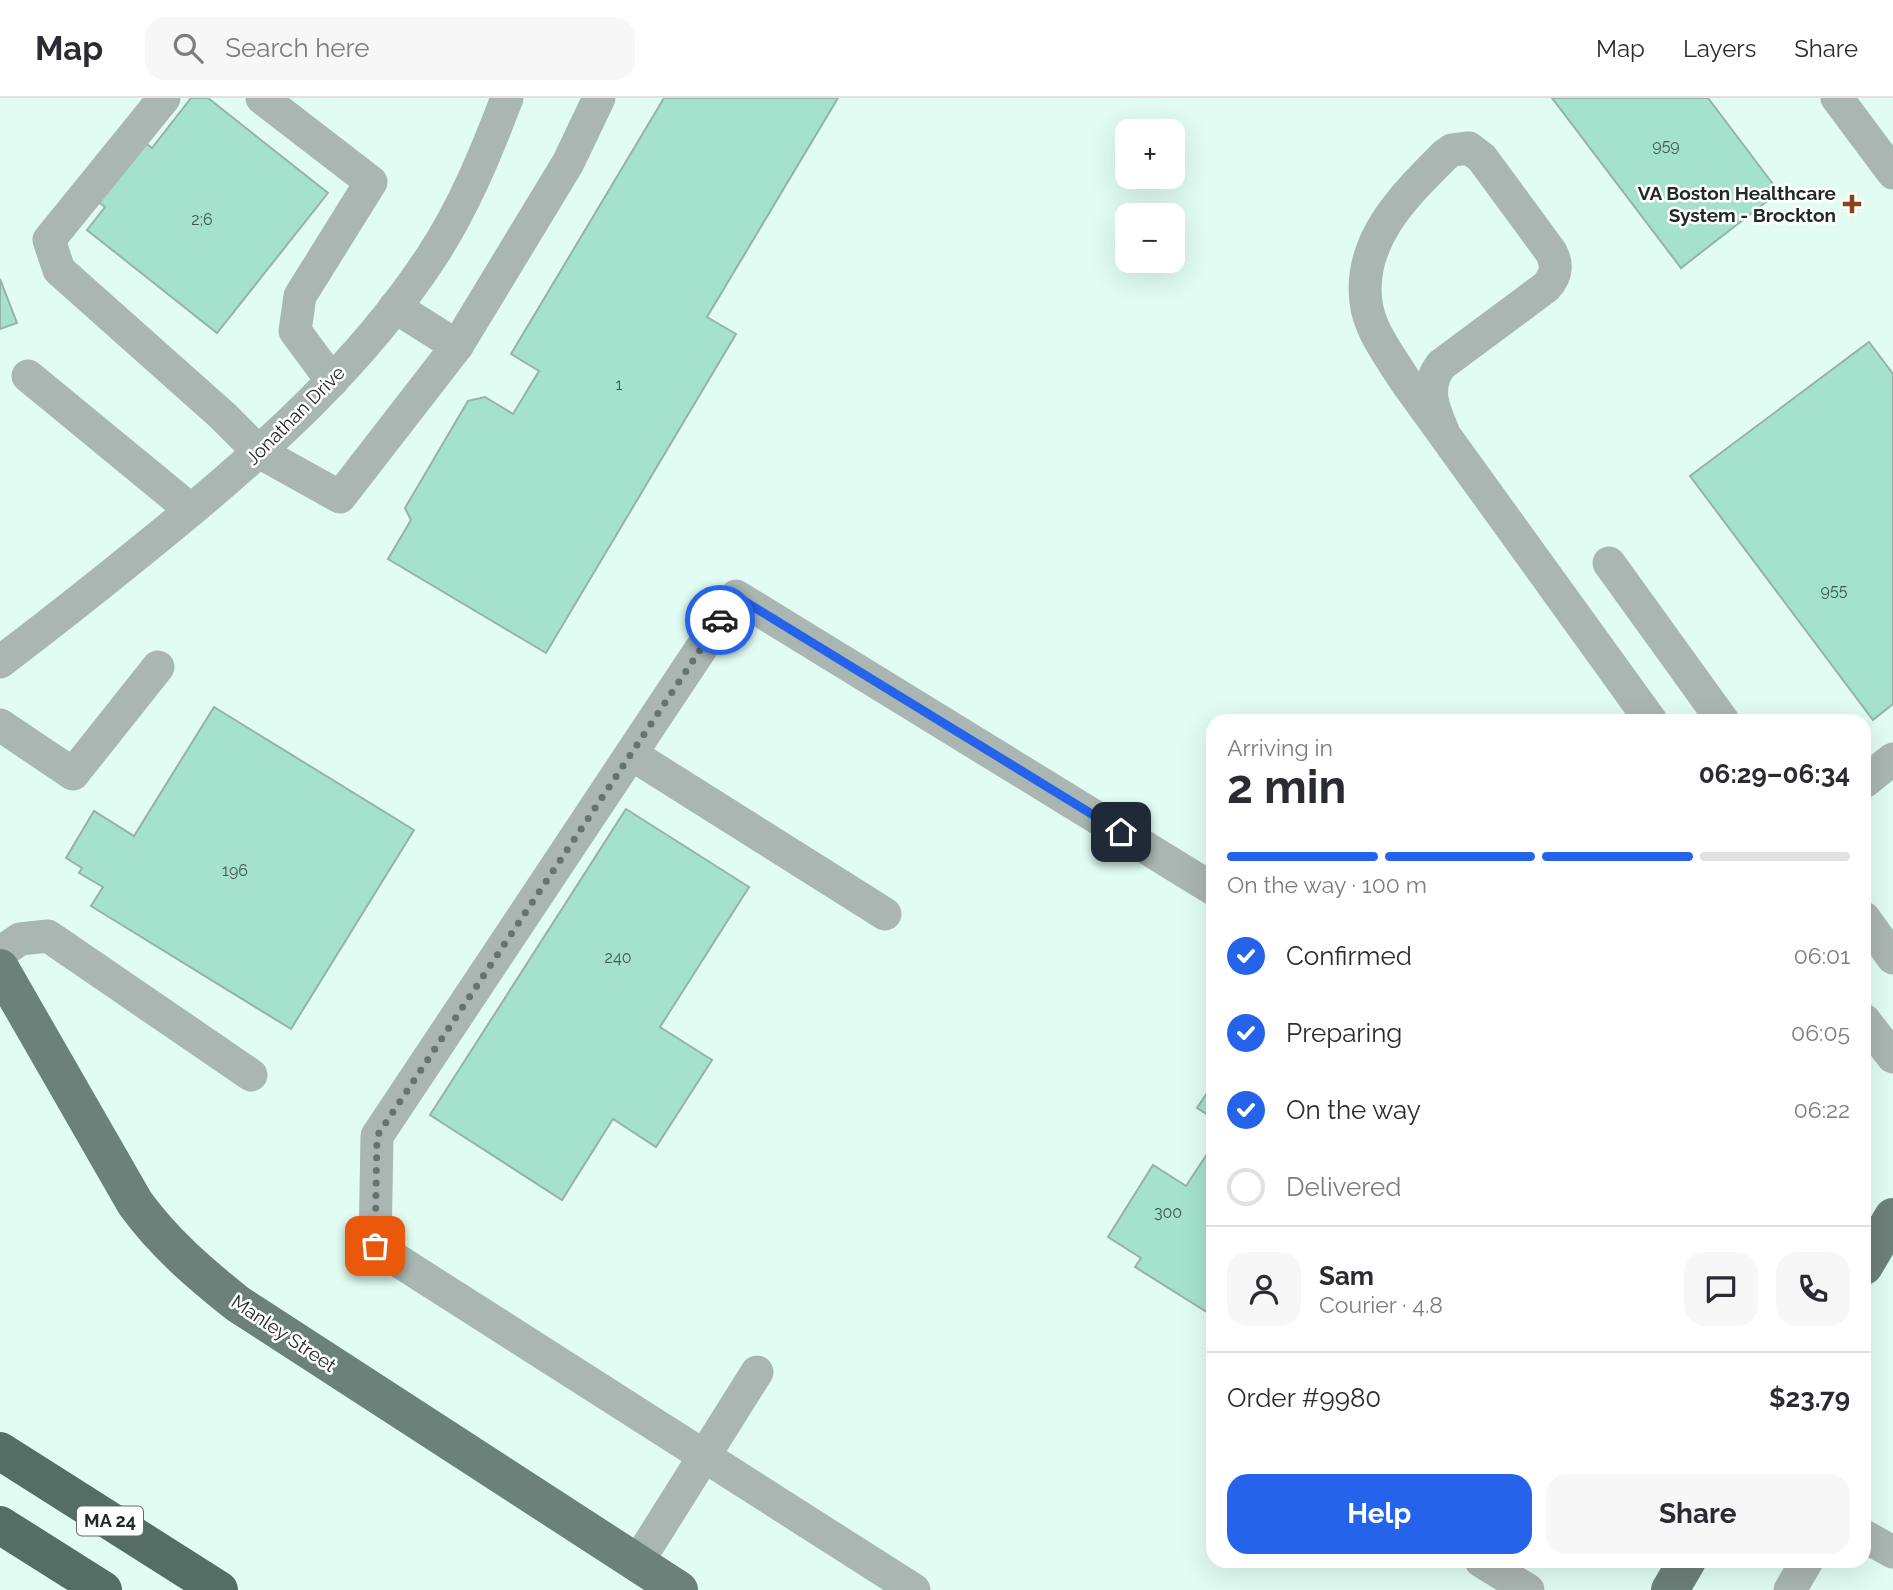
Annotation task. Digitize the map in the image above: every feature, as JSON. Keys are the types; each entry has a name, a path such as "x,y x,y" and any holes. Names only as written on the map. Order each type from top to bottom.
{"highway":[{"name":"MA 24","path":"0,1451 219,1590"},
{"path":"0,1525 103,1590"}],"main road":[{"name":"Manley Street","path":"0,968 135,1203 150,1224 185,1261 238,1304 679,1590"},
{"path":"1871,1254 1893,1217"},
{"path":"1670,1590 1683,1568"}],"street":[{"path":"164,98 49,240 59,270 223,416 259,452 340,497 457,346 568,163 598,98"},
{"path":"262,98 371,182 300,296 295,331 332,381"},
{"name":"Jonathan Drive","path":"0,662 74,606 191,510 259,452 332,381 395,307 433,255 462,205 507,98"},
{"path":"1837,98 1893,173"},
{"path":"1443,431 1432,407 1430,395 1433,378 1441,365 1546,287 1555,274 1556,267 1551,252 1482,158 1468,148 1452,150 1445,155 1406,194 1385,223 1372,249 1365,280 1366,304 1380,340 1404,379 1646,714"},
{"path":"395,307 457,346"},
{"path":"28,376 191,510"},
{"path":"1609,562 1718,714"},
{"path":"914,1590 375,1246 377,1136 736,596 1206,885"},
{"path":"0,725 73,774 158,667"},
{"path":"631,754 885,914"},
{"path":"1871,776 1893,759"},
{"path":"1871,928 1893,958"},
{"path":"0,953 20,939 48,936 251,1075"},
{"path":"1871,1029 1893,1056"},
{"path":"637,1563 757,1372"},
{"path":"1871,1540 1893,1552"},
{"path":"1493,1568 1528,1590"},
{"path":"1790,1590 1803,1568"}],"building":[{"path":"191,98 208,98 328,193 217,333 87,230 105,207 92,197 139,138 152,148"},
{"path":"664,98 838,98 707,317 736,334 546,653 388,559 411,520 405,508 468,401 485,397 513,414 539,371 511,354"},
{"path":"1552,98 1708,98 1779,192 1681,268"},
{"path":"0,279 17,323 0,329"},
{"path":"1869,342 1893,374 1893,704 1873,720 1690,476"},
{"path":"214,707 414,830 291,1029 91,906 103,887 79,873 82,868 66,858 94,811 134,836"},
{"path":"626,809 749,887 660,1027 712,1060 656,1147 613,1119 562,1200 430,1115"},
{"path":"1206,1094 1206,1114 1197,1108"},
{"path":"1206,1156 1206,1312 1135,1267 1141,1258 1108,1237 1153,1165 1186,1186"}],"way so far":[{"path":"375,1246 377,1136 720,620"}],"place":[{"name":"VA Boston Healthcare System - Brockton","path":"1852,204"}],"route":[{"path":"720,620 736,596 1121,832"}]}
